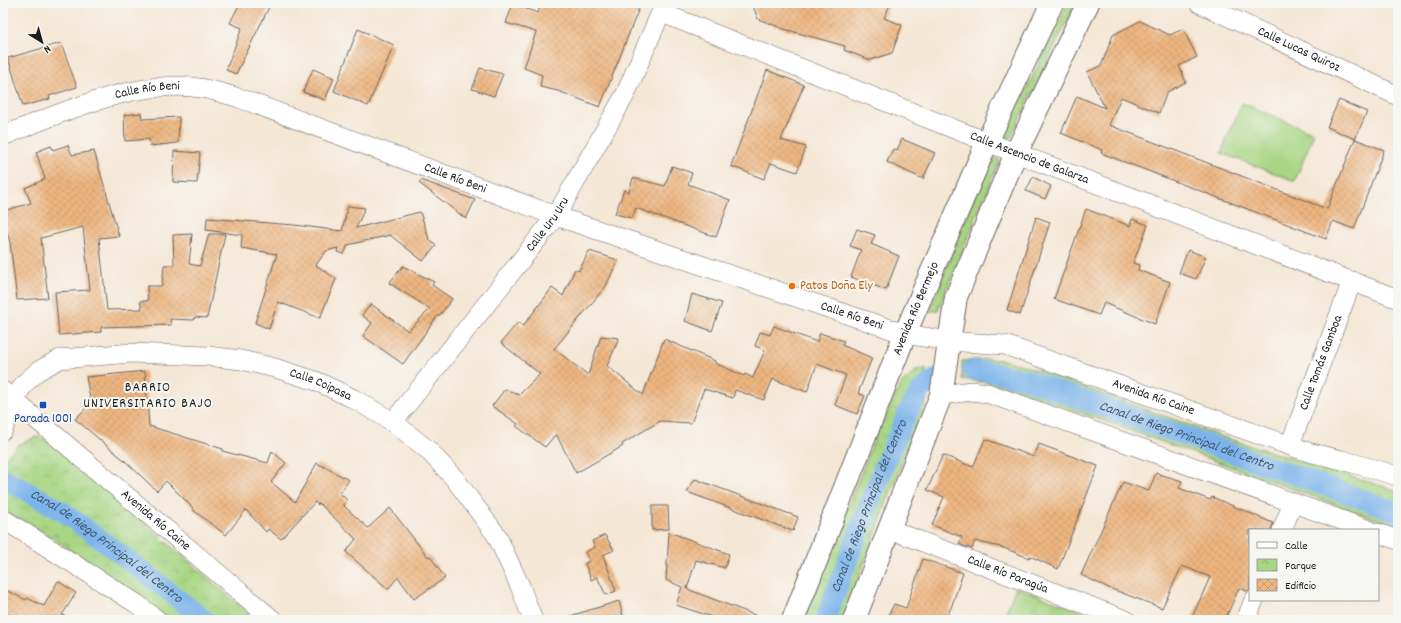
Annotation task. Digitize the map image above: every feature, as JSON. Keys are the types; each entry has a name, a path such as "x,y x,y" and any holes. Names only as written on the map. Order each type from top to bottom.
{"main road":[{"name":"Avenida Río Bermejo","path":"793,620 905,334 987,142 1052,3"},
{"path":"854,620 941,396 956,297 1016,153 1088,3"}],"street":[{"name":"Calle Lucas Quiroz","path":"1199,3 1398,96"},
{"name":"Calle Ascencio de Galarza","path":"664,8 987,142 1398,299"},
{"name":"Calle Uru Uru","path":"393,422 556,216 625,94 664,8"},
{"name":"Calle Río Beni","path":"3,136 47,117 128,92 166,86 200,88 238,98 556,216 905,334"},
{"name":"Calle Tomás Gamboa","path":"1290,445 1352,281"},
{"name":"Avenida Río Caine","path":"905,334 949,342 1005,345 1308,452 1398,476"},
{"name":"Calle Coipasa","path":"3,430 8,396 38,371 60,359 131,353 208,356 241,360 275,368 316,381 354,399 393,422 428,450 455,479 497,536 520,586 533,620"},
{"path":"941,396 972,391 987,393 1366,529"},
{"name":"Avenida Río Caine","path":"8,396 273,620"},
{"path":"1282,529 1293,503"},
{"path":"3,519 137,604 157,620"},
{"name":"Calle Río Paragúa","path":"889,529 1126,620"},
{"path":"1379,533 1398,540"},
{"path":"1246,620 1254,601"}],"green space":[{"path":"1068,3 1076,3 1010,139 1004,136"},
{"path":"1242,103 1314,133 1295,181 1221,153"},
{"path":"991,156 1000,160 938,310 929,312"},
{"path":"987,359 1003,360 1025,366 1223,437 1398,491 1398,527 1040,398 1001,385 962,379 962,361"},
{"path":"926,368 926,403 843,620 803,620 876,435 901,384 916,371"},
{"path":"36,437 44,439 55,445 256,620 169,620 146,601 60,543 34,526 7,513 3,509 3,460 18,445"},
{"path":"1016,587 1105,620 1003,620"}],"building":[{"path":"240,3 271,3 236,74 226,70 242,28 230,23"},
{"path":"541,3 641,3 600,107 558,91 540,87 542,75 524,68 536,32 506,23 513,4 538,13"},
{"path":"752,3 891,3 884,18 902,25 892,53 870,60 844,50 845,46 784,29 758,19"},
{"path":"1140,21 1170,35 1183,29 1197,57 1179,66 1186,82 1167,92 1159,113 1121,97 1109,125 1327,209 1355,139 1384,150 1354,229 1333,221 1326,239 1101,153 1102,150 1061,133 1077,96 1105,108 1087,72 1101,66 1113,35"},
{"path":"358,29 394,45 368,106 334,91"},
{"path":"61,43 77,87 49,96 50,99 23,106 8,58"},
{"path":"480,68 503,74 494,96 472,89"},
{"path":"313,69 334,78 325,100 303,92"},
{"path":"767,70 804,85 781,140 806,147 797,172 771,163 764,179 731,166"},
{"path":"1339,100 1367,112 1355,139 1327,127"},
{"path":"141,113 142,119 179,117 178,143 150,146 149,139 125,141 124,115"},
{"path":"902,139 935,153 923,179 887,162 893,149 897,150"},
{"path":"68,145 72,155 94,151 119,236 99,238 107,310 142,309 140,301 148,301 147,286 162,286 164,265 174,265 173,235 192,234 189,264 200,266 209,234 225,234 207,318 195,317 194,320 170,319 171,325 101,327 101,332 59,335 55,292 90,290 83,227 41,238 48,298 17,300 10,242 3,219 3,211 31,203 25,188 45,179 36,152 51,146 53,150"},
{"path":"174,151 200,153 197,183 173,182"},
{"path":"672,166 692,173 688,184 730,200 716,237 636,208 632,218 615,214 624,190 629,192 633,178 665,186"},
{"path":"1033,177 1051,186 1045,199 1026,191"},
{"path":"421,180 475,200 466,219 419,183"},
{"path":"348,206 365,208 356,228 420,212 429,239 436,246 423,261 390,235 348,245 344,254 337,252 338,248 326,251 316,265 336,279 320,318 278,302 269,329 255,323 277,254 241,248 242,235 206,230 207,218 294,225 342,231"},
{"path":"1086,209 1130,226 1132,219 1148,225 1133,263 1139,265 1138,270 1170,282 1155,324 1104,303 1099,315 1054,299"},
{"path":"1036,217 1050,222 1020,315 1007,310"},
{"path":"857,229 875,235 871,244 899,256 886,290 851,277 861,250 850,246"},
{"path":"1188,250 1206,257 1196,279 1179,273"},
{"path":"589,251 618,260 606,286 554,349 588,375 601,336 619,338 607,366 643,395 664,339 715,361 715,363 744,376 745,374 753,378 765,350 755,346 760,332 770,335 774,326 817,342 820,333 844,341 842,345 872,358 858,393 865,396 857,414 835,405 846,375 817,364 807,392 773,379 764,400 735,390 733,398 704,389 691,423 660,421 622,444 623,446 576,473 556,434 545,447 516,426 518,424 492,406 505,389 519,395 540,374 501,343 518,322 523,326 552,288 563,296 575,269 579,271"},
{"path":"403,266 434,282 432,285 452,299 439,316 438,315 403,364 363,336 372,323 362,315 371,304 408,331 430,309 389,283"},
{"path":"692,294 722,303 712,331 685,321"},
{"path":"145,371 149,426 223,449 222,451 268,463 272,451 286,463 271,482 295,502 317,463 349,480 340,493 347,500 344,506 368,528 390,508 428,557 430,556 445,578 414,599 398,577 388,589 346,552 356,539 319,503 318,505 315,502 281,539 268,529 266,532 246,510 226,535 193,510 194,509 166,481 157,491 124,460 75,419 91,403 86,377"},
{"path":"985,439 1034,457 1039,444 1098,466 1058,569 1030,556 1029,558 1004,548 975,541 972,549 959,544 962,537 932,525 944,497 927,490 943,455 973,467"},
{"path":"1156,473 1182,481 1179,488 1210,500 1212,497 1273,523 1271,529 1249,529 1249,590 1239,588 1225,620 1191,620 1210,577 1182,566 1162,608 1109,588 1081,575 1123,482 1149,491"},
{"path":"695,479 798,517 793,531 687,492"},
{"path":"652,506 668,506 669,529 652,530"},
{"path":"669,532 729,554 725,568 696,560 687,589 765,619 721,620 676,605 682,587 666,580"},
{"path":"605,535 614,550 603,555 616,591 606,595 597,577 591,580 585,563 590,561 585,552 595,547 592,541"},
{"path":"923,559 963,573 951,608 945,620 886,620 894,604 906,608"},
{"path":"58,581 76,593 62,615 74,620 11,620 3,616 3,589 26,600 27,598 44,606"},
{"path":"619,601 624,620 570,620 570,616"}],"waterway":[{"name":"Canal de Riego Principal del Centro","path":"972,370 992,372 1024,379 1398,512"},
{"name":"Canal de Riego Principal del Centro","path":"825,620 884,466 908,412 921,390 935,379"},
{"name":"Canal de Riego Principal del Centro","path":"3,478 62,511 131,562 205,620"}],"place":[{"name":"Patos Doña Ely","path":"792,286"},
{"name":"Parada 1001","path":"43,405"}],"district":[{"name":"BARRIO UNIVERSITARIO BAJO","path":"148,396"}]}
